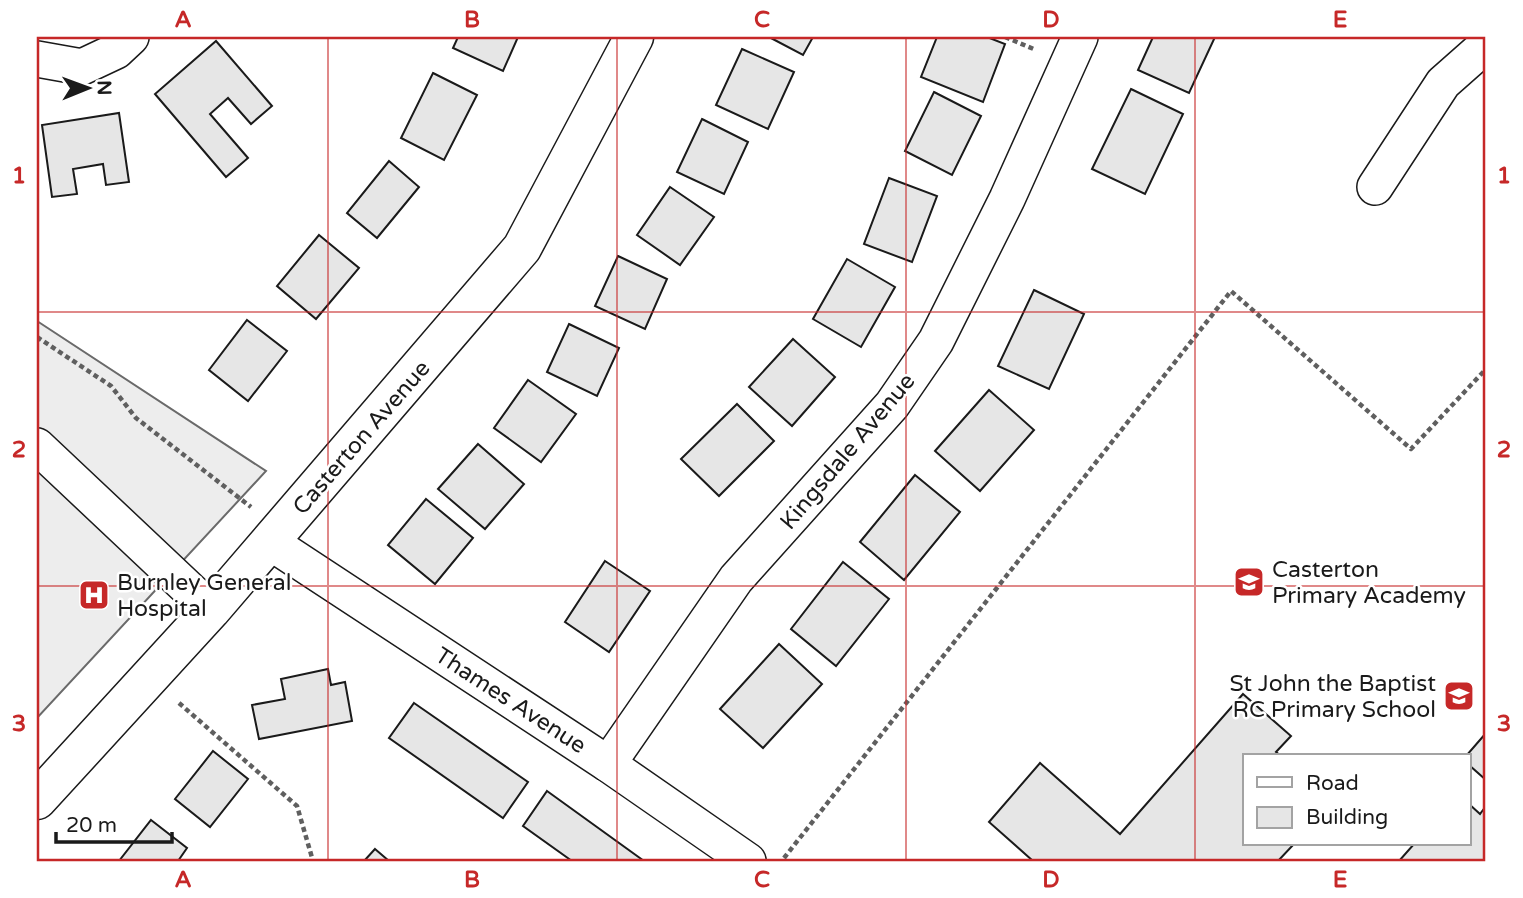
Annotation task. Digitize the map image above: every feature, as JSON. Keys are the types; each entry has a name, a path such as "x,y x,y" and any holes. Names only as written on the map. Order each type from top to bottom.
{"highway":[{"name":"Casterton Avenue","path":"37,800 212,610 522,248 634,37"}],"street":[{"path":"37,59 82,67 116,51 131,37"},
{"name":"Kingsdale Avenue","path":"608,764 736,579 892,405 936,341 1007,199 1080,37"},
{"path":"1375,187 1443,83 1486,45"},
{"path":"38,451 212,610"},
{"name":"Thames Avenue","path":"276,536 748,861"}],"path":[{"path":"782,861 1231,291 1411,449 1486,369"},
{"path":"37,337 111,386 136,418 276,536"},
{"path":"149,677 297,806 313,861"}],"shaded area":[{"name":"Burnley General Hospital","path":"37,321 266,471 37,718"}],"building":[{"path":"458,37 518,37 503,71 453,48"},
{"path":"769,37 813,37 803,55"},
{"path":"937,37 987,37 1005,44 983,102 921,77"},
{"path":"1153,37 1215,37 1189,93 1138,70"},
{"path":"216,41 272,106 251,124 228,98 210,114 248,158 226,177 155,94"},
{"path":"742,49 794,72 768,129 716,105"},
{"path":"433,73 477,95 444,160 401,138"},
{"path":"1131,89 1183,114 1145,194 1092,169"},
{"path":"934,92 981,116 952,175 905,151"},
{"path":"119,113 129,182 106,185 103,164 73,169 77,194 52,197 42,125"},
{"path":"702,119 748,142 724,194 677,172"},
{"path":"389,161 419,187 377,238 347,213"},
{"path":"889,178 937,196 912,262 864,244"},
{"path":"670,187 714,217 680,265 637,235"},
{"path":"319,235 359,268 316,319 277,286"},
{"path":"618,256 667,279 645,329 595,306"},
{"path":"847,259 895,287 861,347 813,319"},
{"path":"1034,290 1084,314 1049,389 998,366"},
{"path":"247,320 287,351 248,401 209,370"},
{"path":"569,324 619,348 597,396 547,372"},
{"path":"793,339 835,377 792,426 749,387"},
{"path":"528,380 576,414 541,462 494,428"},
{"path":"989,390 1034,430 980,491 935,451"},
{"path":"737,404 774,441 719,496 681,459"},
{"path":"478,444 524,484 485,529 438,489"},
{"path":"915,475 960,512 904,580 860,542"},
{"path":"426,499 473,538 435,584 388,545"},
{"path":"605,561 650,591 609,652 565,622"},
{"path":"843,562 889,599 836,666 791,629"},
{"path":"779,644 822,684 763,748 720,709"},
{"path":"328,669 331,685 345,682 352,721 259,739 252,705 285,699 281,679"},
{"path":"1243,694 1291,736 1276,752 1278,754 1243,754 1243,846 1292,846 1278,861 1033,861 989,822 1040,763 1120,834"},
{"path":"414,703 528,782 503,818 389,738"},
{"path":"1486,733 1486,780 1470,766 1470,754 1468,754"},
{"path":"213,751 248,779 210,827 175,799"},
{"path":"547,791 644,861 572,861 523,826"},
{"path":"1470,805 1480,814 1486,806 1486,861 1399,861 1412,846 1470,846"},
{"path":"151,820 187,848 178,861 119,861"},
{"path":"375,849 389,861 364,861"}],"place":[{"name":"Casterton Primary Academy","path":"1249,582"},
{"name":"Burnley General Hospital","path":"94,595"},
{"name":"St John the Baptist RC Primary School","path":"1459,696"}]}
